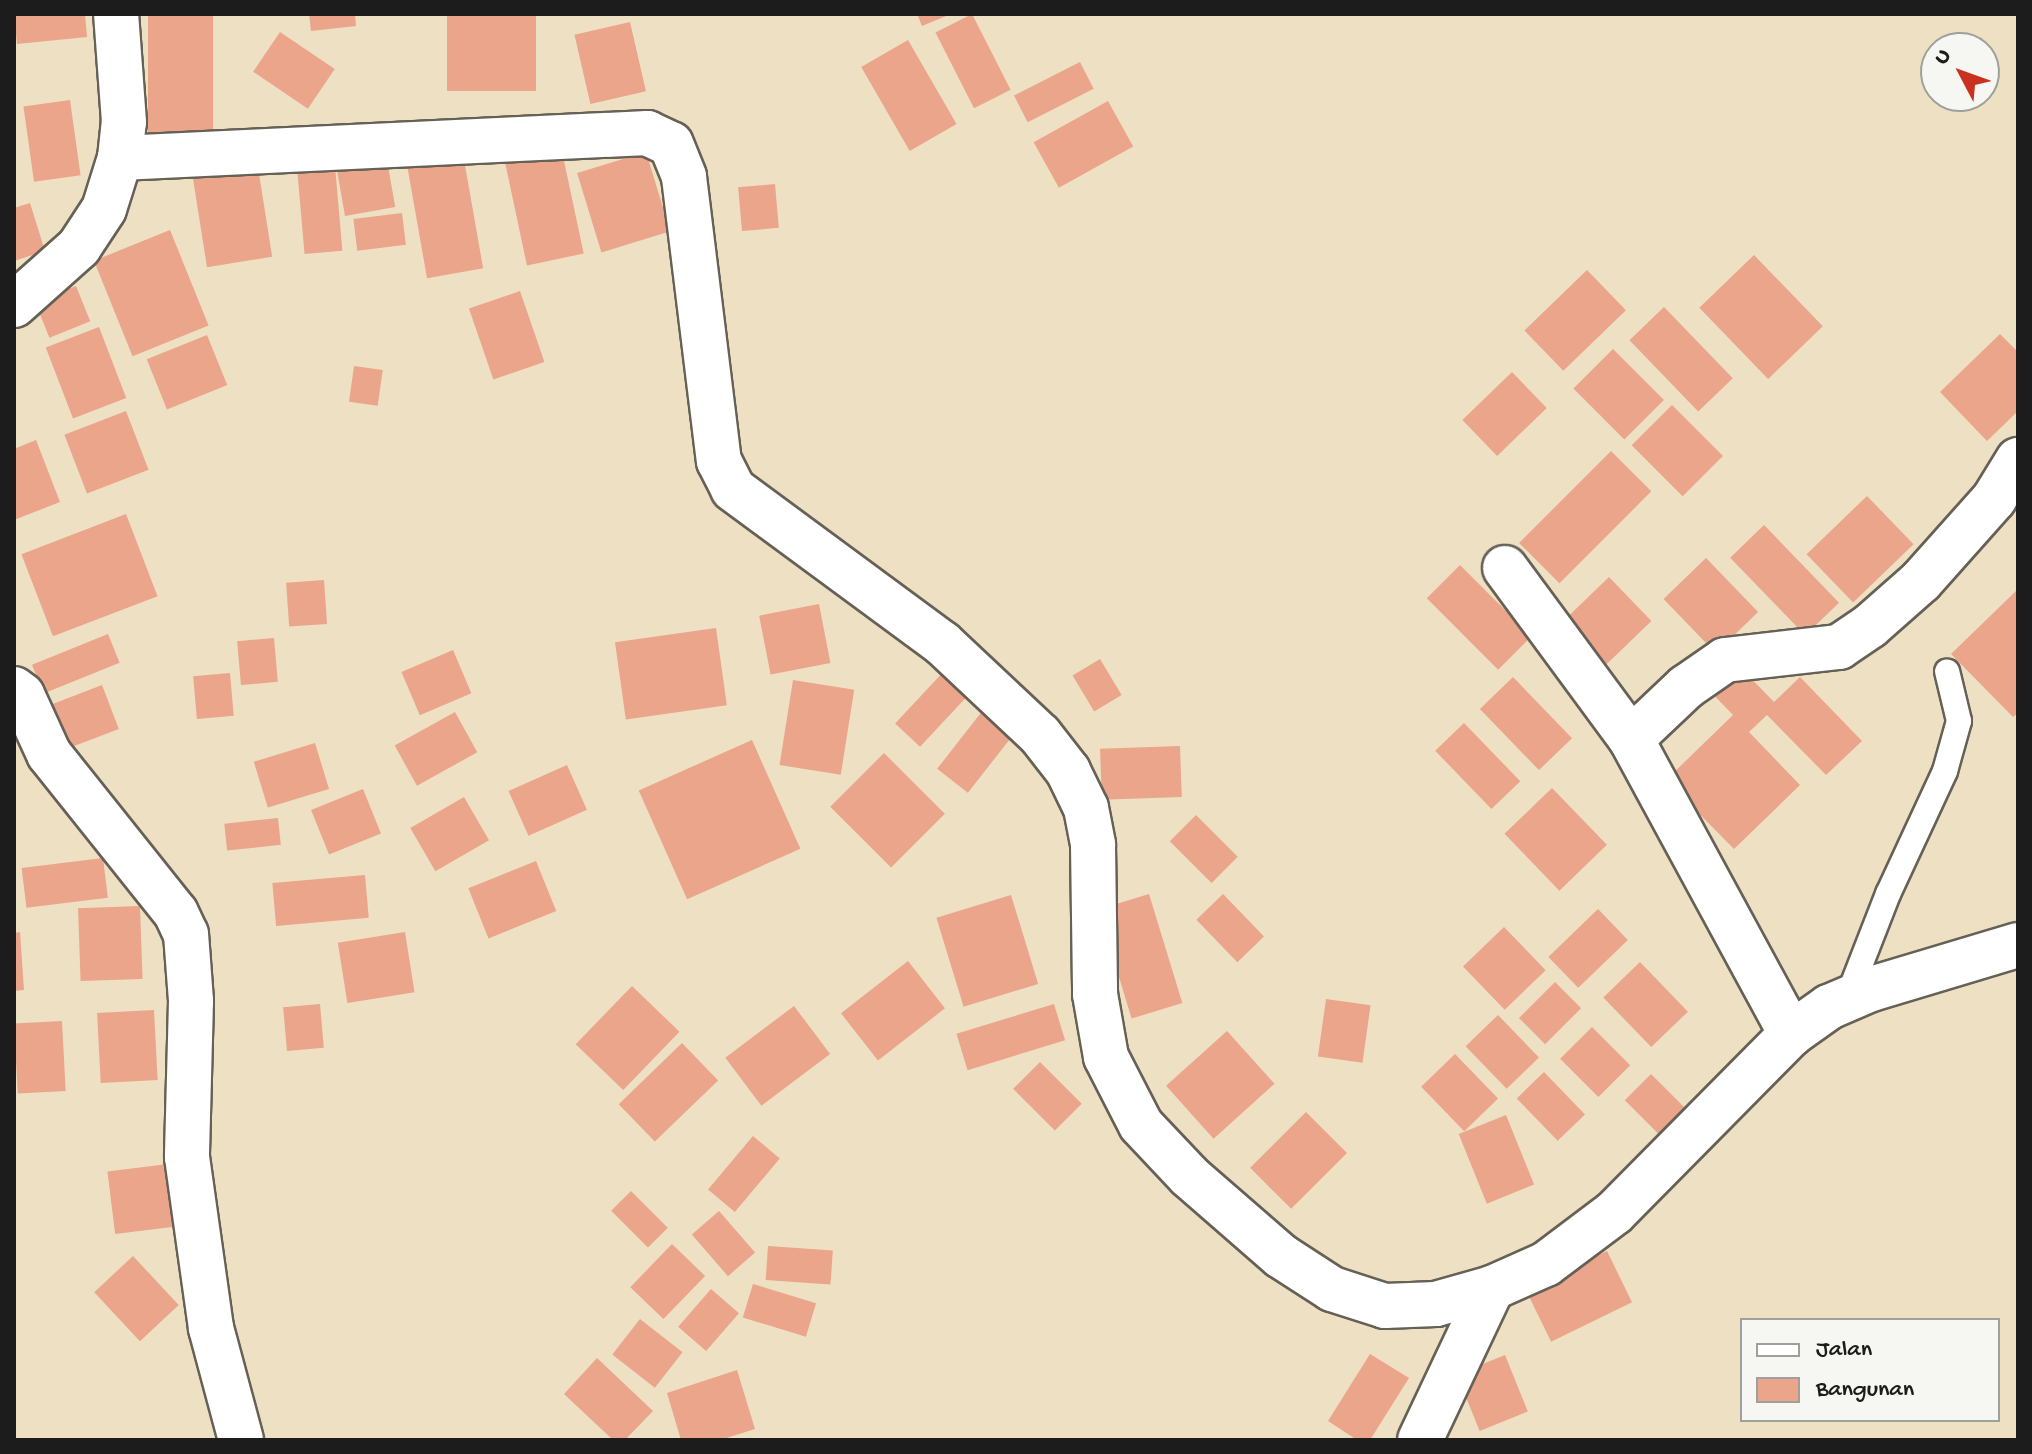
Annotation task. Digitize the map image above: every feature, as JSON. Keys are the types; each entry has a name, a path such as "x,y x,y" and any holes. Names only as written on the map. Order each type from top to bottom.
{"street":[{"path":"14,305 79,247 104,209 120,158 124,122 116,14"},
{"path":"120,158 647,133 671,144 684,177 719,461 733,489 753,508 942,643 1040,735 1068,771 1086,808 1093,845 1095,994 1106,1057 1141,1125 1189,1176 1281,1256 1332,1289 1385,1306 1436,1304 1492,1288 1546,1264 1614,1213 1791,1034 1847,999 2018,945"},
{"path":"1631,739 1686,687 1725,660 1839,647 1870,626 1921,581 1994,499 2018,460"},
{"path":"1505,568 1631,739 1791,1034"},
{"path":"14,689 22,695 49,754 176,913 186,934 191,1001 187,1157 211,1328 241,1440"},
{"path":"1420,1440 1492,1288"}],"lane":[{"path":"1847,999 1945,771 1959,721 1947,671"}],"building":[{"path":"14,14 85,14 87,37 17,44"},
{"path":"148,14 213,14 213,135 148,135"},
{"path":"309,14 355,14 356,26 311,31"},
{"path":"447,14 536,14 536,91 447,91"},
{"path":"917,14 951,14 922,26"},
{"path":"972,14 1011,90 974,108 935,33"},
{"path":"630,22 646,91 590,104 574,35"},
{"path":"280,32 335,69 308,109 253,72"},
{"path":"908,40 956,124 910,151 861,67"},
{"path":"1080,62 1094,89 1028,122 1014,96"},
{"path":"70,100 81,175 34,182 23,107"},
{"path":"1108,101 1133,146 1059,188 1034,142"},
{"path":"560,142 584,254 527,266 503,154"},
{"path":"385,149 395,207 345,216 335,158"},
{"path":"646,152 670,231 601,252 577,173"},
{"path":"463,154 483,268 427,278 407,164"},
{"path":"257,161 272,257 207,267 192,171"},
{"path":"335,166 342,251 305,254 297,169"},
{"path":"775,184 779,228 742,231 738,187"},
{"path":"30,203 45,251 14,261 14,208"},
{"path":"402,213 406,245 357,251 353,219"},
{"path":"170,230 209,325 133,356 94,261"},
{"path":"1754,255 1823,326 1768,379 1699,308"},
{"path":"1587,270 1626,310 1563,371 1524,330"},
{"path":"76,286 90,321 49,338 35,302"},
{"path":"520,291 544,362 493,379 469,309"},
{"path":"1664,307 1733,378 1698,412 1629,340"},
{"path":"99,327 126,398 73,418 46,347"},
{"path":"2000,334 2018,352 2018,411 1987,441 1940,392"},
{"path":"207,335 227,385 167,409 147,359"},
{"path":"1613,349 1664,400 1624,440 1573,389"},
{"path":"354,366 383,370 378,406 349,402"},
{"path":"1512,372 1547,408 1497,456 1462,420"},
{"path":"1672,405 1723,456 1683,496 1632,445"},
{"path":"126,411 149,470 87,493 64,435"},
{"path":"36,440 60,502 14,520 14,449"},
{"path":"1611,451 1651,491 1559,583 1519,543"},
{"path":"1867,496 1914,544 1853,603 1807,554"},
{"path":"126,514 158,596 53,636 21,554"},
{"path":"1764,525 1839,603 1805,635 1730,558"},
{"path":"1706,558 1758,612 1716,653 1664,599"},
{"path":"1460,565 1531,636 1498,670 1427,598"},
{"path":"1609,577 1651,621 1606,665 1564,621"},
{"path":"324,580 327,624 289,627 286,583"},
{"path":"2018,589 2018,713 2013,717 1951,654"},
{"path":"819,604 830,663 771,675 759,616"},
{"path":"716,628 727,705 626,719 615,642"},
{"path":"108,634 120,663 44,693 32,665"},
{"path":"274,638 278,682 241,685 237,641"},
{"path":"453,650 471,693 420,715 401,672"},
{"path":"1100,659 1122,695 1094,711 1073,675"},
{"path":"1736,663 1774,702 1800,677 1862,741 1826,775 1767,715 1749,732 1800,785 1734,849 1666,780 1733,715 1709,690"},
{"path":"947,668 972,691 920,747 895,724"},
{"path":"230,673 234,716 197,719 193,676"},
{"path":"1513,677 1572,738 1539,770 1480,709"},
{"path":"793,680 854,690 841,775 780,765"},
{"path":"102,685 119,729 66,749 49,705"},
{"path":"987,705 1018,729 968,793 937,769"},
{"path":"455,712 477,752 417,786 395,745"},
{"path":"1464,723 1520,781 1491,809 1435,751"},
{"path":"752,740 800,849 687,899 639,790"},
{"path":"315,743 329,789 268,808 254,762"},
{"path":"1180,746 1182,797 1102,800 1100,749"},
{"path":"884,753 945,814 891,868 830,807"},
{"path":"567,765 587,810 528,836 509,791"},
{"path":"1552,788 1607,845 1559,891 1505,834"},
{"path":"363,789 381,834 329,854 311,810"},
{"path":"464,797 489,840 435,871 410,828"},
{"path":"1196,815 1238,857 1212,883 1170,841"},
{"path":"278,818 281,845 227,850 224,824"},
{"path":"103,858 108,898 26,908 22,868"},
{"path":"536,861 556,911 489,938 468,888"},
{"path":"365,875 369,918 276,926 272,883"},
{"path":"1149,894 1182,1003 1132,1019 1098,909"},
{"path":"1223,894 1264,936 1237,962 1196,920"},
{"path":"1011,895 1038,984 964,1007 936,918"},
{"path":"140,906 143,979 81,981 78,908"},
{"path":"1598,909 1628,940 1578,988 1548,957"},
{"path":"1504,927 1546,970 1505,1010 1463,967"},
{"path":"20,932 24,990 14,991 14,933"},
{"path":"405,932 415,992 347,1003 338,943"},
{"path":"908,961 945,1008 878,1061 841,1013"},
{"path":"1640,962 1688,1012 1651,1047 1603,997"},
{"path":"1555,982 1581,1008 1545,1044 1519,1018"},
{"path":"632,986 679,1032 623,1090 576,1044"},
{"path":"1326,999 1371,1005 1362,1063 1318,1056"},
{"path":"320,1004 324,1048 287,1051 283,1007"},
{"path":"1054,1004 1065,1040 968,1070 956,1034"},
{"path":"794,1006 830,1054 761,1106 725,1058"},
{"path":"154,1010 158,1080 101,1083 97,1013"},
{"path":"1498,1015 1539,1057 1507,1089 1466,1046"},
{"path":"62,1021 66,1091 18,1093 14,1024"},
{"path":"1592,1027 1630,1065 1598,1097 1560,1059"},
{"path":"1227,1031 1275,1084 1214,1139 1166,1086"},
{"path":"682,1043 718,1080 655,1142 619,1104"},
{"path":"1455,1054 1498,1099 1464,1131 1421,1087"},
{"path":"1040,1062 1082,1104 1055,1131 1013,1089"},
{"path":"1544,1072 1585,1114 1558,1141 1517,1098"},
{"path":"1651,1074 1693,1116 1667,1142 1625,1100"},
{"path":"1306,1112 1347,1153 1291,1209 1250,1168"},
{"path":"1506,1115 1534,1185 1487,1204 1459,1134"},
{"path":"753,1136 780,1158 735,1212 708,1190"},
{"path":"168,1164 176,1227 115,1234 107,1171"},
{"path":"631,1191 668,1228 648,1248 611,1211"},
{"path":"719,1211 755,1253 728,1276 692,1235"},
{"path":"672,1244 705,1276 663,1319 630,1287"},
{"path":"768,1246 833,1251 830,1284 766,1280"},
{"path":"1607,1251 1632,1302 1551,1342 1526,1290"},
{"path":"133,1256 179,1305 140,1341 94,1292"},
{"path":"753,1284 816,1303 806,1337 743,1317"},
{"path":"711,1289 739,1313 706,1351 678,1327"},
{"path":"640,1319 683,1352 655,1388 612,1354"},
{"path":"1370,1354 1409,1378 1370,1440 1357,1440 1328,1421"},
{"path":"1505,1355 1528,1412 1480,1431 1457,1374"},
{"path":"597,1358 653,1411 625,1440 613,1440 564,1394"},
{"path":"737,1370 755,1429 720,1440 681,1440 667,1393"}]}
